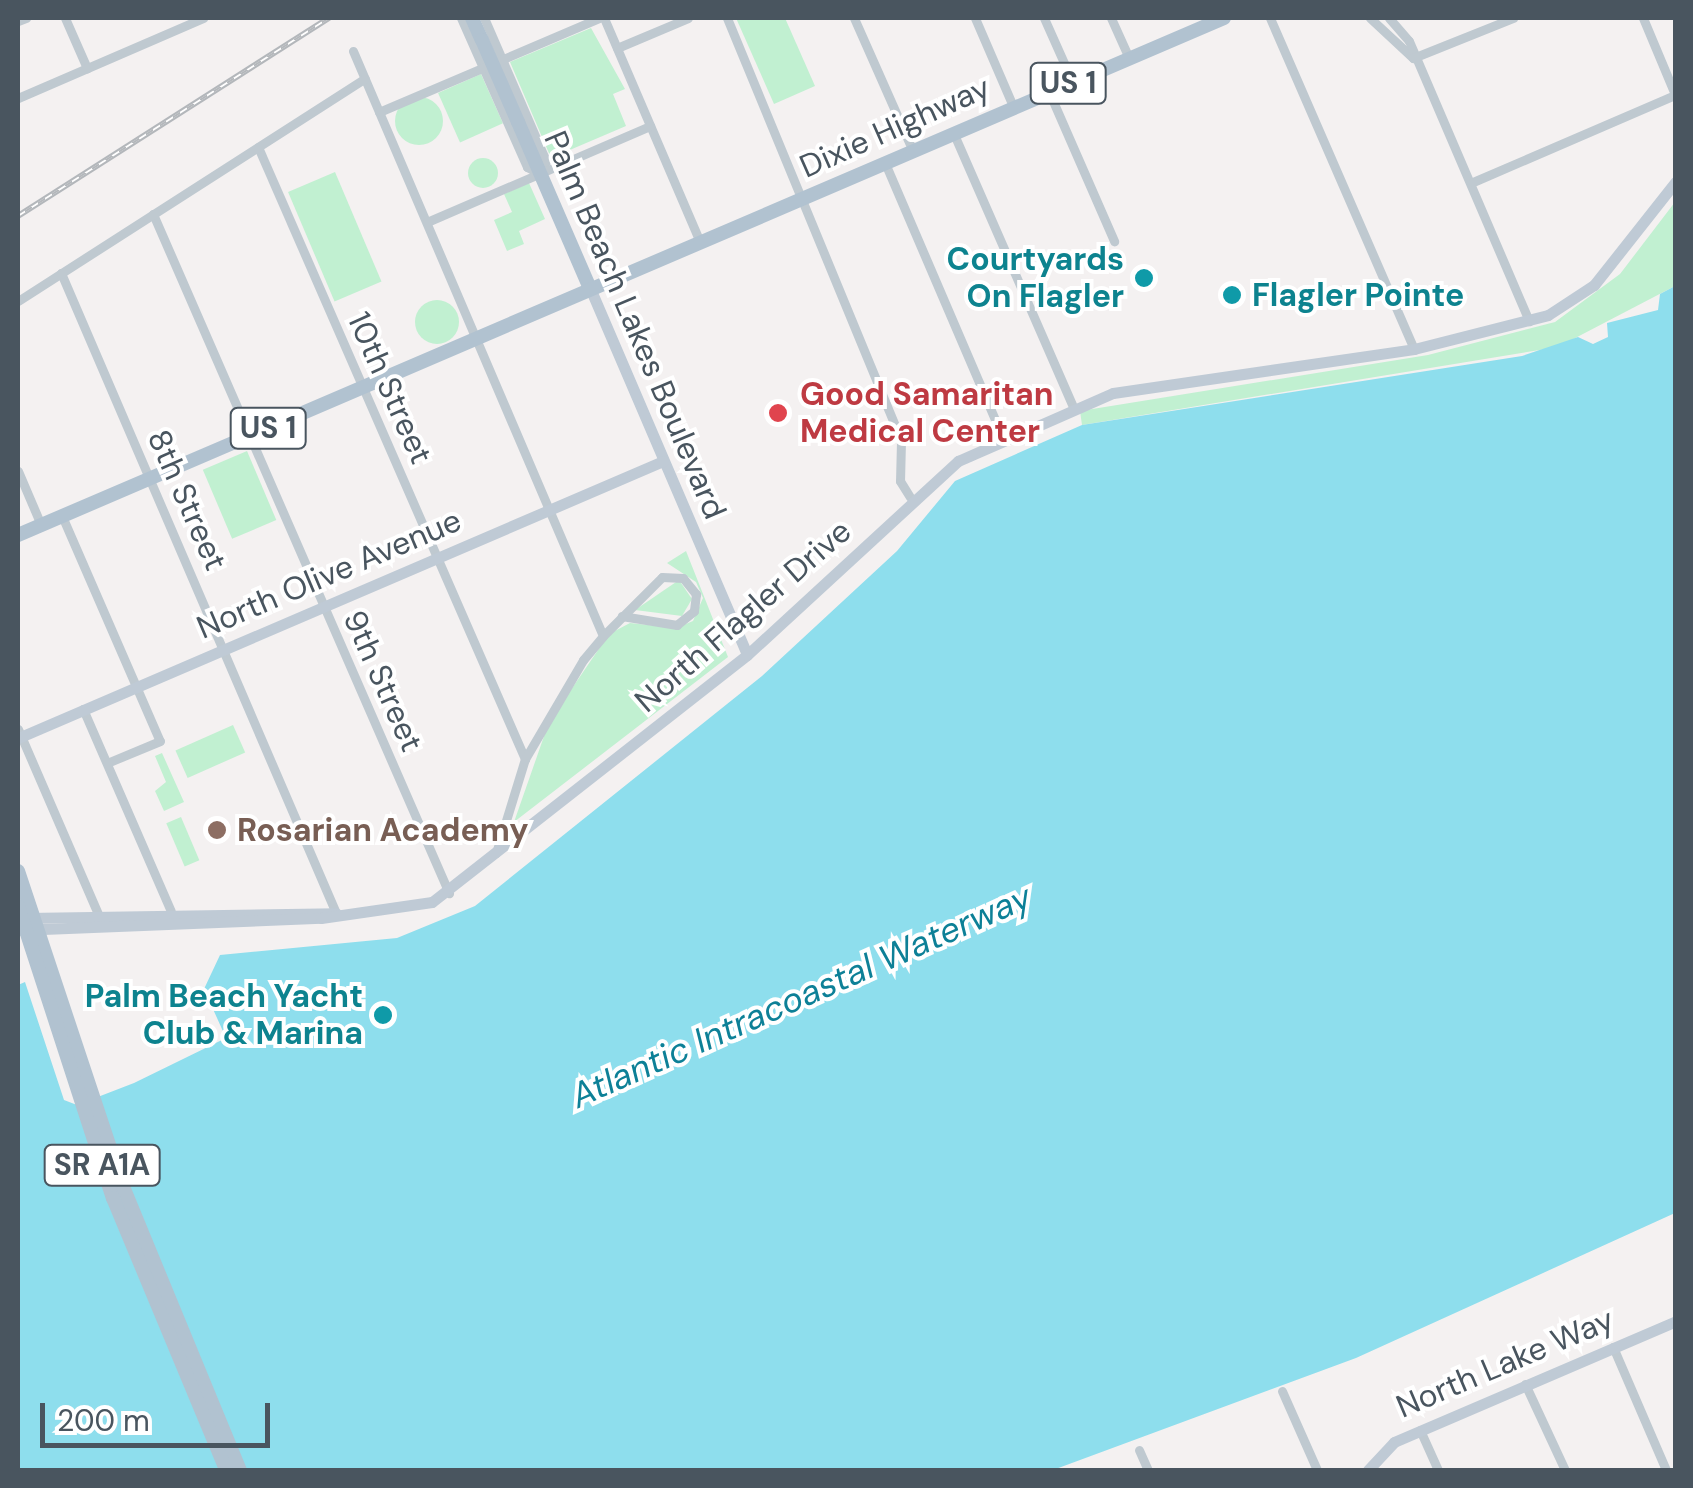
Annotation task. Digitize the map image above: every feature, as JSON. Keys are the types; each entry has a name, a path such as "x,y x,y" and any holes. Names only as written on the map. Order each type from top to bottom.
{"main road":[{"name":"Palm Beach Lakes Boulevard","path":"472,18 590,288"},
{"name":"Dixie Highway","path":"590,288 913,151 1012,104 1224,18"},
{"name":"US 1","path":"18,535 590,288"},
{"name":"SR A1A","path":"18,872 26,921 226,1470"},
{"name":"SR A1A","path":"85,1088 240,1470"}],"street":[{"path":"18,21 26,18"},
{"path":"65,18 87,68"},
{"path":"18,98 184,22 203,18"},
{"path":"462,18 527,167 539,173"},
{"path":"484,18 546,160 539,173"},
{"path":"379,112 602,18 700,242"},
{"path":"616,48 688,18"},
{"path":"726,18 900,441 900,481 910,497"},
{"path":"854,18 913,151"},
{"path":"975,18 1012,104"},
{"path":"1044,18 1072,81"},
{"path":"1111,18 1129,58"},
{"path":"1270,18 1414,348"},
{"path":"1370,18 1413,58"},
{"path":"1389,18 1413,58 1473,182 1528,320"},
{"path":"1413,58 1512,18"},
{"path":"1473,182 1675,96 1643,18"},
{"path":"353,51 602,636"},
{"path":"18,300 365,78"},
{"path":"1048,90 1114,241"},
{"path":"427,222 650,126"},
{"path":"953,132 1072,405"},
{"name":"10th Street","path":"258,147 525,759"},
{"path":"885,163 1003,438"},
{"name":"North Flagler Drive","path":"26,921 394,912 449,893 747,655 857,560 910,497 1003,438 1072,405 1414,348 1528,320 1594,285 1676,182"},
{"name":"9th Street","path":"153,214 449,893"},
{"name":"8th Street","path":"61,273 336,913"},
{"name":"Palm Beach Lakes Boulevard","path":"590,288 747,655"},
{"name":"North Olive Avenue","path":"19,734 663,461"},
{"path":"18,470 41,525"},
{"path":"62,516 160,741 107,763"},
{"name":"North Flagler Drive","path":"496,856 525,759 602,636 622,616 662,577 682,578 696,594 694,611 677,625 622,616"},
{"path":"83,709 170,912"},
{"path":"19,734 98,914"},
{"name":"North Flagler Drive","path":"26,921 170,912 336,913"},
{"name":"North Lake Way","path":"1368,1470 1387,1445 1676,1321"},
{"path":"1613,1347 1666,1470"},
{"path":"1525,1384 1565,1470"},
{"path":"1282,1391 1317,1470"},
{"path":"1420,1430 1438,1470"},
{"path":"1139,1450 1148,1470"}],"green space":[{"path":"736,18 785,18 815,86 774,104"},
{"path":"591,28 625,89 613,94 626,126 551,158 510,62"},
{"path":"481,74 503,123 460,142 438,93"},
{"path":"419,97 436,104 443,121 436,138 419,145 402,138 395,121 402,104"},
{"path":"483,158 494,162 498,173 494,184 483,188 472,184 468,173 472,162"},
{"path":"335,172 381,282 335,301 288,192"},
{"path":"529,183 545,219 519,231 524,244 507,251 494,220 512,212 504,194"},
{"path":"1675,202 1675,286 1558,347 1082,425 1080,411 1428,355 1555,322 1620,274"},
{"path":"437,300 453,306 459,322 453,338 437,344 421,338 415,322 421,306"},
{"path":"247,451 276,520 232,539 203,470"},
{"path":"686,551 728,657 514,822 549,722 609,634 630,623 676,628 693,621 703,598 696,582 667,563"},
{"path":"679,580 692,599 682,616 635,610"},
{"path":"233,725 245,752 188,778 175,751"},
{"path":"162,753 184,802 164,811 155,791 166,782 155,756"},
{"path":"181,817 199,860 185,867 166,823"}],"water":[{"name":"Atlantic Intracoastal Waterway","path":"1675,286 1675,1213 1356,1358 1053,1470 18,1470 18,985 25,982 64,1100 77,1105 134,1083 226,1038 204,989 220,955 397,938 475,906 762,676 897,551 955,481 1082,425 1522,356 1578,337 1593,344 1608,337 1607,323 1658,310 1660,294"}],"railway":[{"path":"18,216 329,18"}],"place":[{"name":"Courtyards On Flagler","path":"1144,278"},
{"name":"Flagler Pointe","path":"1232,295"},
{"name":"Good Samaritan Medical Center","path":"778,413"},
{"name":"Rosarian Academy","path":"217,830"},
{"name":"Palm Beach Yacht Club & Marina","path":"383,1015"}]}
